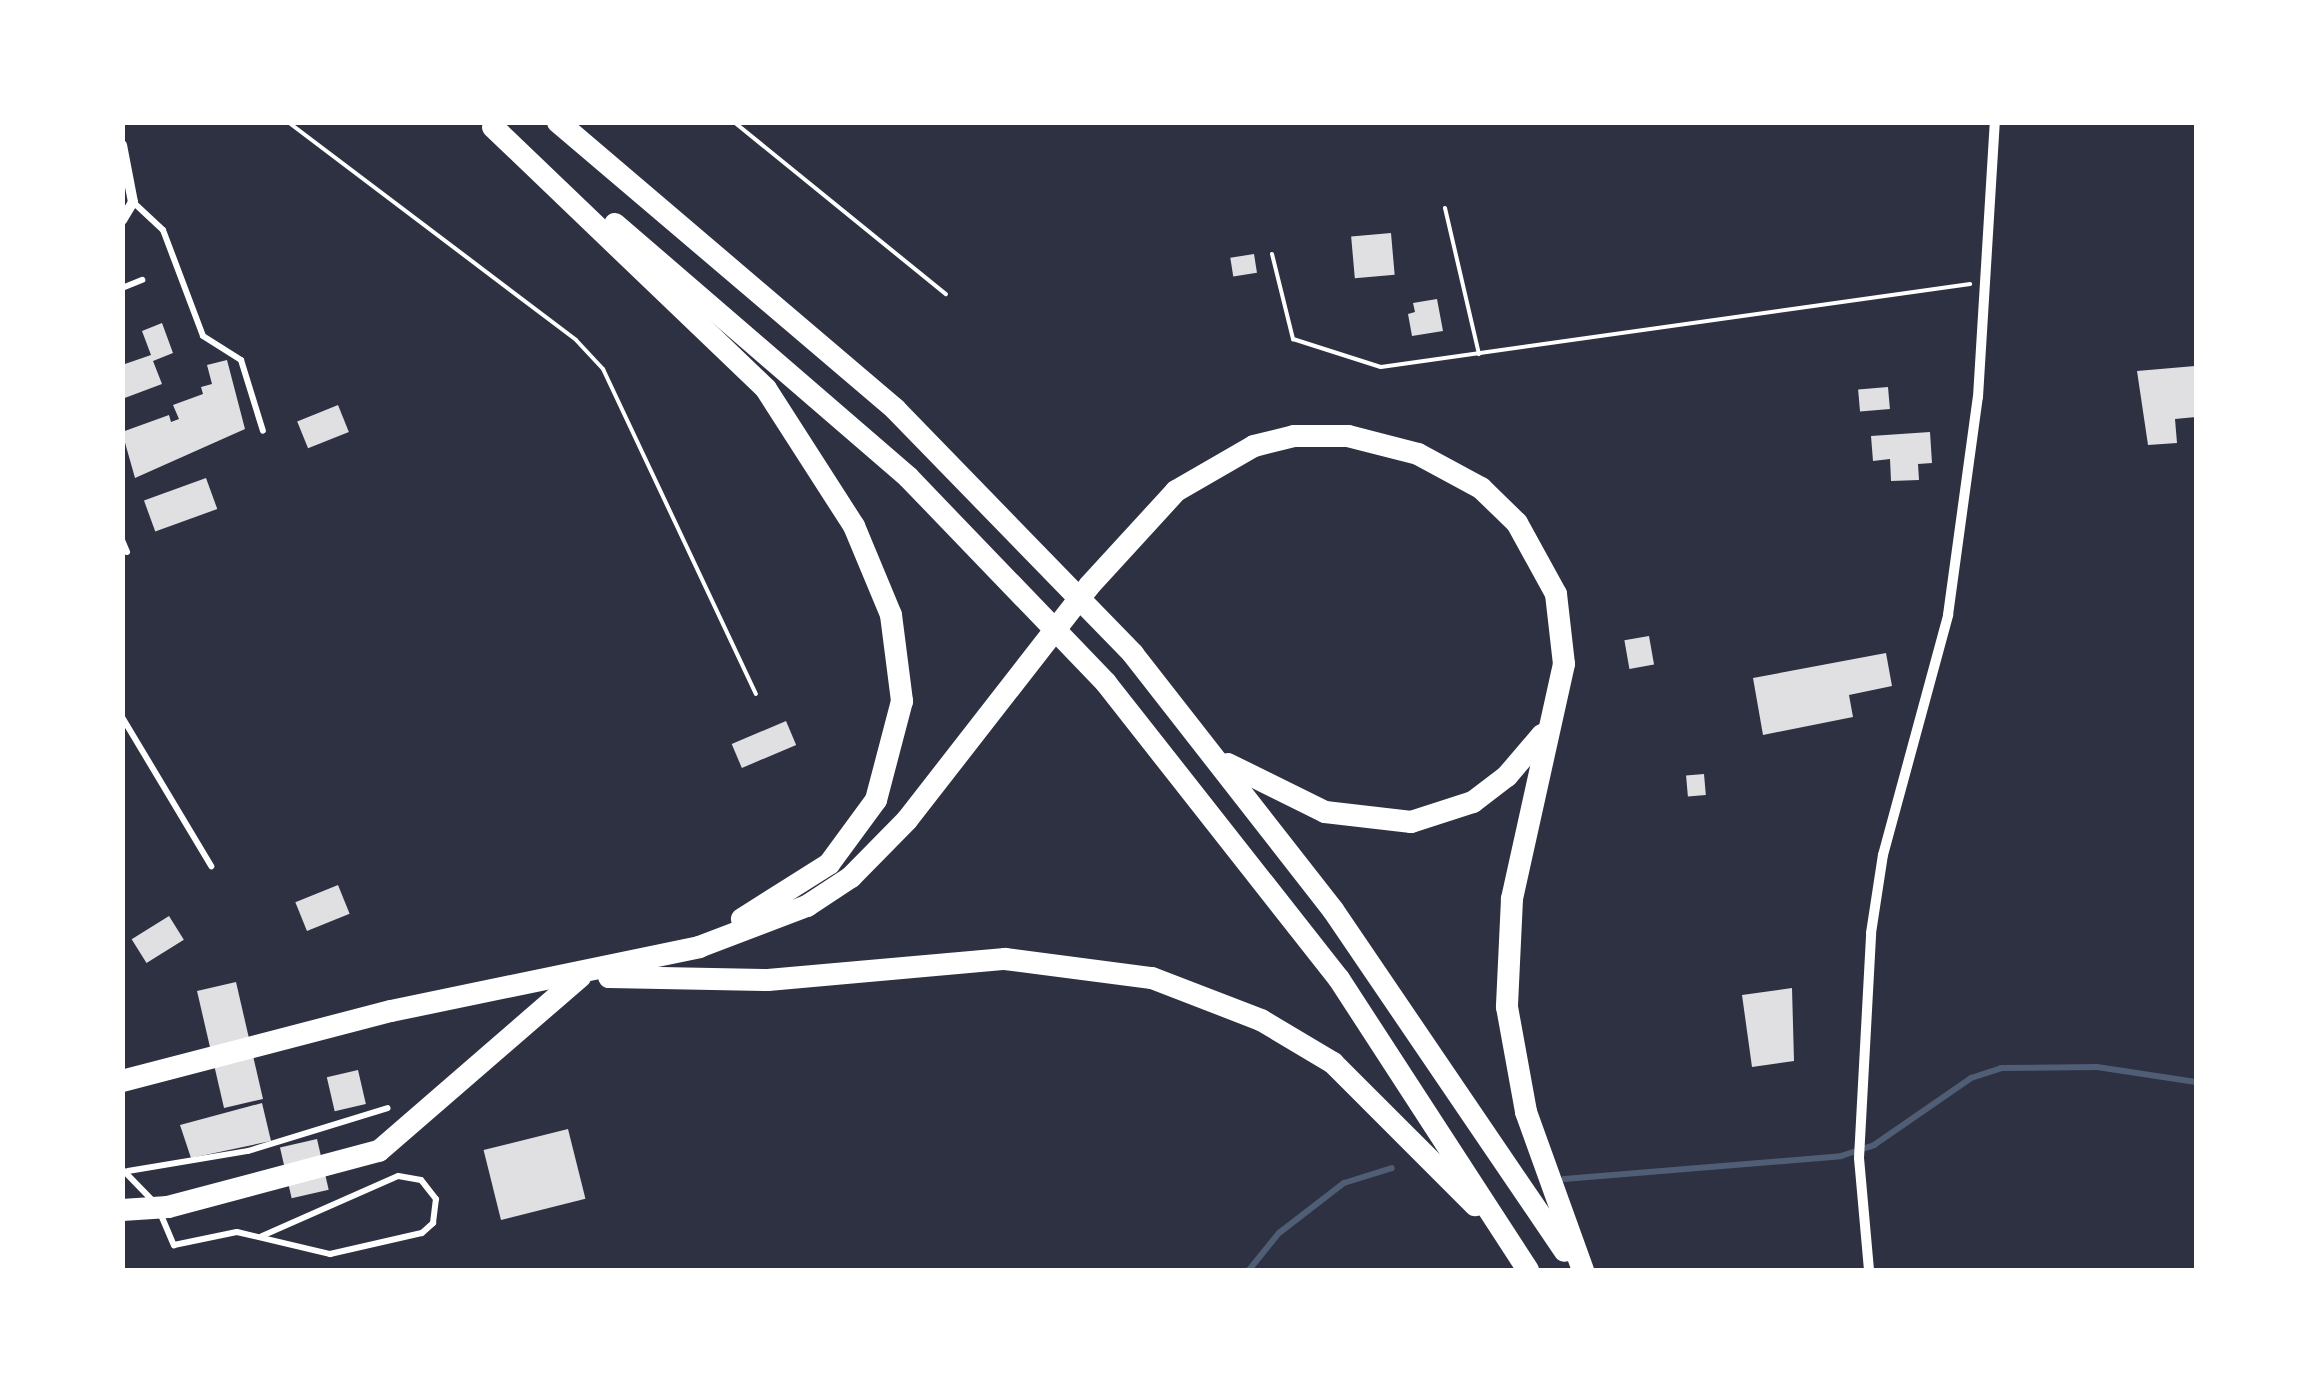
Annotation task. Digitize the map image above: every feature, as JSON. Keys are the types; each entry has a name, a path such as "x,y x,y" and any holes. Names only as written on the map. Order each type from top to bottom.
{"highway":[{"path":"558,122 806,328 938,450 1092,608 1222,760 1387,987 1580,1270"},
{"path":"122,1210 158,1209 379,1150 580,976 756,913 828,864 865,818 886,777 902,701 900,667 876,571 784,412 718,338 490,125"},
{"path":"490,125 788,367 1033,603 1153,739 1289,911 1523,1261"},
{"path":"122,1080 407,1008 580,976 746,933 836,888 907,820 1125,543 1193,477 1268,442 1348,436 1418,454 1470,480 1504,508 1546,572 1564,654 1512,899 1507,1007 1529,1124 1580,1270"},
{"path":"1222,760 1325,812 1411,822 1482,796 1547,728"},
{"path":"580,976 768,980 1005,958 1088,964 1152,978 1262,1020 1333,1063 1399,1122 1523,1261"}],"street":[{"path":"1869,1270 1859,1158 1871,933 1883,854 1948,615 1978,397 1994,122"},
{"path":"122,146 133,202 122,220"}],"lane":[{"path":"133,202 162,230 203,336 241,360 263,431"},
{"path":"122,288 142,280"},
{"path":"122,540 127,552"},
{"path":"122,717 211,866"},
{"path":"125,1170 164,1170 248,1151 388,1108"},
{"path":"125,1170 158,1209 174,1245 224,1232 262,1236 310,1252 356,1250 422,1234 433,1224 436,1199 421,1180 398,1176 262,1236"}],"path":[{"path":"288,122 576,340 603,368 756,694"},
{"path":"734,122 946,294"},
{"path":"1445,208 1479,354"},
{"path":"1272,254 1293,339 1382,367 1985,282"}],"building":[{"path":"1391,233 1395,275 1355,278 1351,236"},
{"path":"1254,254 1257,273 1233,277 1230,258"},
{"path":"1437,299 1443,331 1412,336 1408,314 1415,312 1413,303"},
{"path":"162,323 173,353 153,361 162,384 122,399 122,365 151,355 142,331"},
{"path":"227,360 245,429 135,478 122,432 169,415 171,422 179,419 173,405 203,394 201,387 212,384 207,365"},
{"path":"2195,366 2196,417 2175,419 2177,443 2148,445 2137,371"},
{"path":"1888,387 1890,409 1860,412 1858,390"},
{"path":"338,405 349,432 308,448 297,421"},
{"path":"1930,432 1932,463 1918,464 1919,480 1891,481 1890,459 1873,461 1871,436"},
{"path":"206,478 217,509 155,532 144,501"},
{"path":"1649,636 1654,665 1629,669 1624,640"},
{"path":"1886,653 1892,686 1849,695 1853,717 1763,735 1753,678"},
{"path":"786,721 796,745 742,768 732,744"},
{"path":"1704,774 1706,795 1688,796 1686,776"},
{"path":"338,885 350,914 307,931 295,902"},
{"path":"169,916 184,940 147,963 132,939"},
{"path":"236,982 263,1099 224,1108 197,991"},
{"path":"1792,988 1794,1061 1752,1067 1742,995"},
{"path":"358,1070 366,1104 335,1111 327,1077"},
{"path":"262,1103 271,1141 191,1158 180,1125"},
{"path":"568,1129 585,1199 501,1220 484,1150"},
{"path":"317,1139 329,1190 292,1198 280,1148"}],"waterway":[{"path":"1564,1179 1841,1156 1874,1145 1971,1078 2001,1068 2097,1067 2196,1082"},
{"path":"1249,1270 1279,1233 1344,1183 1392,1168"}]}
